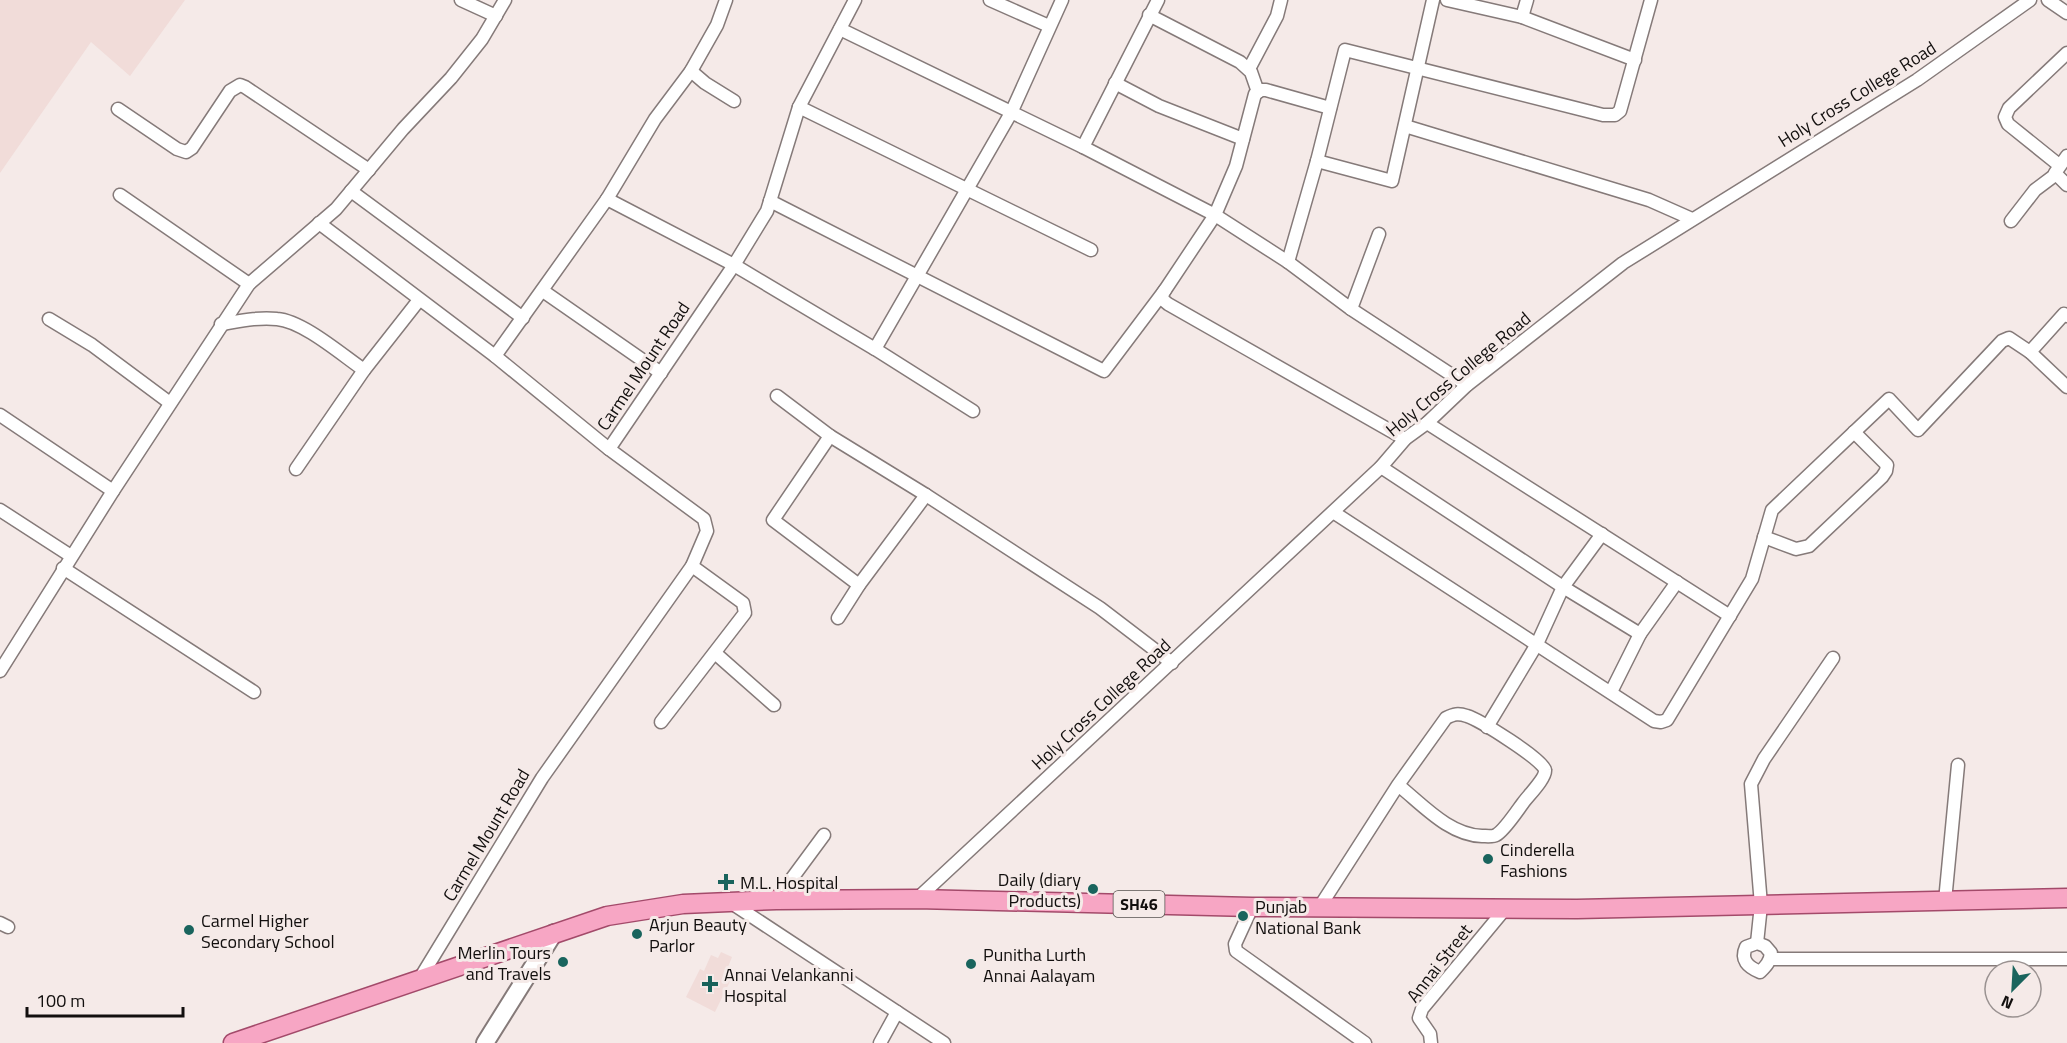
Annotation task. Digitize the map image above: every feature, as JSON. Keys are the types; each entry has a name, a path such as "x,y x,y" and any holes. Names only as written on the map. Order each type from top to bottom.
{"main road":[{"name":"SH46","path":"233,1043 608,916 683,904 777,900 917,899 1252,907 1577,909 2067,898"}],"street":[{"path":"461,0 496,16"},
{"path":"0,671 63,568 249,284 336,209 451,78 482,39 505,0"},
{"path":"495,356 608,199 655,119 691,71 717,25 726,0"},
{"name":"Carmel Mount Road","path":"419,980 542,778 692,566 707,531 704,519 609,449 734,265 767,211 799,107 855,0"},
{"path":"990,0 1049,26"},
{"path":"875,349 1011,113 1062,0"},
{"path":"1083,147 1158,0"},
{"path":"1249,69 1277,16 1281,0"},
{"path":"1317,161 1392,181 1433,0"},
{"path":"1446,0 1522,17 1635,60"},
{"path":"1522,17 1527,0"},
{"name":"Holy Cross College Road","path":"917,899 1381,467 1404,439 1427,423 1467,385 1623,263 1917,80 2030,0"},
{"path":"2048,0 2067,13"},
{"path":"1288,262 1345,50 1418,70 1615,115 1620,111 1635,60 1647,1"},
{"path":"1149,15 1240,62 1249,69 1258,92"},
{"path":"840,28 1083,147 1215,215 1288,262 1351,309 1467,385"},
{"path":"2067,53 2009,108 2005,117 2008,124 2060,165 2067,185"},
{"path":"691,71 705,83 735,101"},
{"path":"1115,83 1159,106 1243,140"},
{"path":"118,109 177,149 186,152 192,148 230,91 240,86 245,87 369,170"},
{"path":"770,201 1104,371 1166,288 1215,215 1236,166 1253,98 1258,92 1266,90 1330,108"},
{"path":"799,107 1091,250"},
{"path":"1405,126 1649,200 1692,219"},
{"path":"2011,221 2060,165"},
{"path":"351,191 523,318"},
{"path":"120,195 249,284"},
{"path":"608,199 734,265 875,349 973,411"},
{"path":"319,224 495,356 609,449"},
{"path":"1351,309 1380,234"},
{"path":"1166,288 1162,299 1168,304 1404,439"},
{"path":"543,291 661,373"},
{"path":"296,469 364,370 419,300"},
{"path":"2030,352 2064,314 2067,316"},
{"path":"221,324 262,318 279,319 298,325 364,370"},
{"path":"49,319 92,345 170,403"},
{"path":"1333,512 1654,721 1661,722 1666,720 1752,579 1772,510 1889,399 1918,430 2004,340 2009,338 2030,352 2067,387"},
{"path":"777,396 830,436 926,495 1100,608 1172,663"},
{"path":"0,415 113,491"},
{"path":"1427,423 1730,616"},
{"path":"1764,537 1797,549 1809,546 1882,477 1888,468 1887,465 1854,432"},
{"path":"830,436 773,520 859,585"},
{"path":"1381,467 1640,634"},
{"path":"838,618 859,585 926,495"},
{"path":"0,510 71,556"},
{"path":"1487,727 1537,644 1563,586 1602,534"},
{"path":"661,722 744,616 745,606 692,566"},
{"path":"63,568 254,692"},
{"path":"1611,692 1640,634 1677,582"},
{"path":"715,653 774,705"},
{"path":"1757,943 1761,905 1751,784 1764,759 1833,657"},
{"path":"1319,908 1398,785 1446,718 1455,713 1469,716 1535,757 1546,770 1542,779 1496,835 1467,835 1452,828 1398,785"},
{"path":"1945,901 1958,765"},
{"path":"777,900 824,835"},
{"path":"730,902 944,1043"},
{"path":"1252,907 1235,944 1236,951 1365,1043"},
{"name":"Annai Street","path":"1431,1043 1430,1034 1419,1018 1422,1009 1505,909"},
{"path":"485,1043 554,933"},
{"path":"1757,943 1746,947 1743,954 1749,967 1760,972 1771,959 2067,959"},
{"path":"1757,943 1769,950 1771,959"},
{"path":"880,1043 897,1012"}],"shaded area":[{"path":"0,0 185,0 130,76 91,42 0,173"},
{"name":"Annai Velankanni Hospital","path":"721,952 732,957 728,967 735,971 715,1012 686,997 700,969 704,971 711,955 718,958"}],"place":[{"name":"Cinderella Fashions","path":"1488,859"},
{"name":"M.L. Hospital","path":"726,882"},
{"name":"Daily (diary Products)","path":"1093,889"},
{"name":"Punjab National Bank","path":"1243,916"},
{"name":"Carmel Higher Secondary School","path":"189,930"},
{"name":"Arjun Beauty Parlor","path":"637,934"},
{"name":"Merlin Tours and Travels","path":"563,962"},
{"name":"Punitha Lurth Annai Aalayam","path":"971,964"},
{"name":"Annai Velankanni Hospital","path":"710,984"}]}
